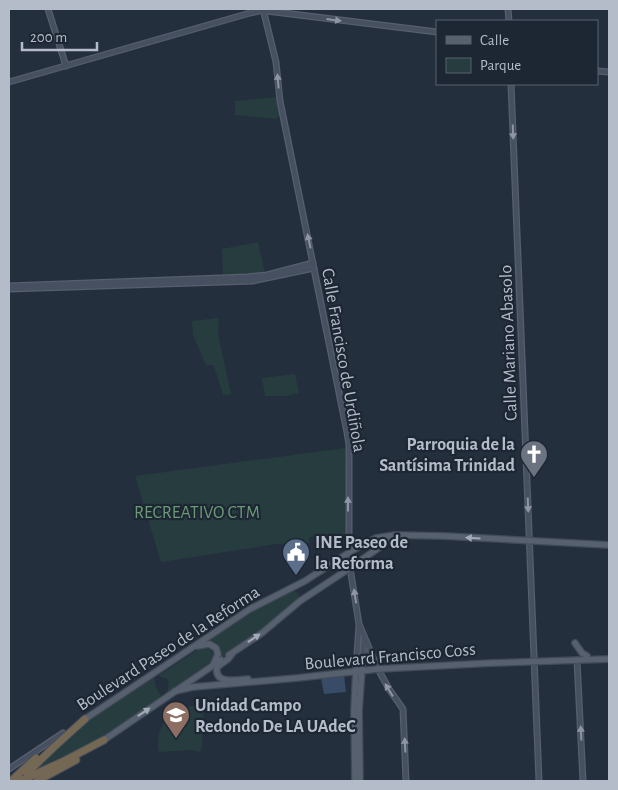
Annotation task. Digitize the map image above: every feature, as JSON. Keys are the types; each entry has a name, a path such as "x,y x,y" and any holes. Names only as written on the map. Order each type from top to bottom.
{"highway":[{"path":"28,769 85,719"},
{"name":"Boulevard Paseo de la Reforma","path":"15,778 28,769 63,734"},
{"name":"Boulevard Paseo de la Reforma","path":"15,778 64,761 104,740"},
{"path":"37,781 76,760"},
{"path":"43,781 54,775"}],"main road":[{"path":"48,9 66,66"},
{"path":"9,82 223,20 250,10 263,9 301,16 436,32"},
{"name":"Calle Francisco de Urdiñola","path":"263,9 276,62 280,101 338,384 348,445 349,553 359,624 377,667 403,709 406,781"},
{"name":"Calle Mariano Abasolo","path":"511,85 540,781"},
{"path":"9,287 256,280 304,270 314,265"},
{"path":"9,287 247,278 314,265"},
{"path":"304,270 316,275"},
{"path":"395,536 530,540 609,545"},
{"name":"Boulevard Paseo de la Reforma","path":"63,734 255,606 307,586 332,564 376,538 395,536"},
{"name":"Boulevard Paseo de la Reforma","path":"76,760 213,665 232,654 270,627 300,601 395,536"},
{"path":"332,564 339,563 350,568"},
{"path":"307,586 316,590"},
{"path":"298,590 301,595 300,601"},
{"path":"359,624 360,781"},
{"path":"355,781 354,718 364,636"},
{"path":"575,643 587,656"},
{"path":"194,646 209,644 216,648 218,654 213,665"},
{"name":"Boulevard Francisco Coss","path":"232,654 216,669 219,677 225,680 359,670"},
{"name":"Boulevard Francisco Coss","path":"175,691 193,687 282,680 377,667 587,656 609,657"},
{"name":"Boulevard Francisco Coss","path":"535,660 577,660 609,657"},
{"path":"577,660 583,781"},
{"path":"9,769 63,734"},
{"path":"54,775 76,760"}],"green space":[{"path":"276,97 281,116 277,117 277,119 235,115 235,101"},
{"path":"258,242 265,273 223,276 222,249"},
{"path":"219,318 218,334 231,394 223,395 214,366 206,365 193,335 192,321"},
{"path":"295,374 299,393 285,396 265,396 262,378"},
{"name":"RECREATIVO CTM","path":"345,448 346,536 309,537 309,543 276,544 161,562 135,476"},
{"path":"294,591 298,593 299,597 265,628 220,659 220,649 213,642 206,642 262,606"},
{"path":"202,647 212,651 213,660 167,693 169,682 167,679 158,676"},
{"path":"155,677 155,685 162,697 98,740 25,776 77,728"},
{"path":"192,706 204,706 200,752 191,750 159,752 159,735 165,722 176,712"}],"water":[{"path":"344,675 346,692 324,694 321,678"}],"place":[{"name":"Parroquia de la Santísima Trinidad","path":"534,478"},
{"name":"INE Paseo de la Reforma","path":"296,576"},
{"name":"Unidad Campo Redondo De LA UAdeC","path":"176,739"}]}
